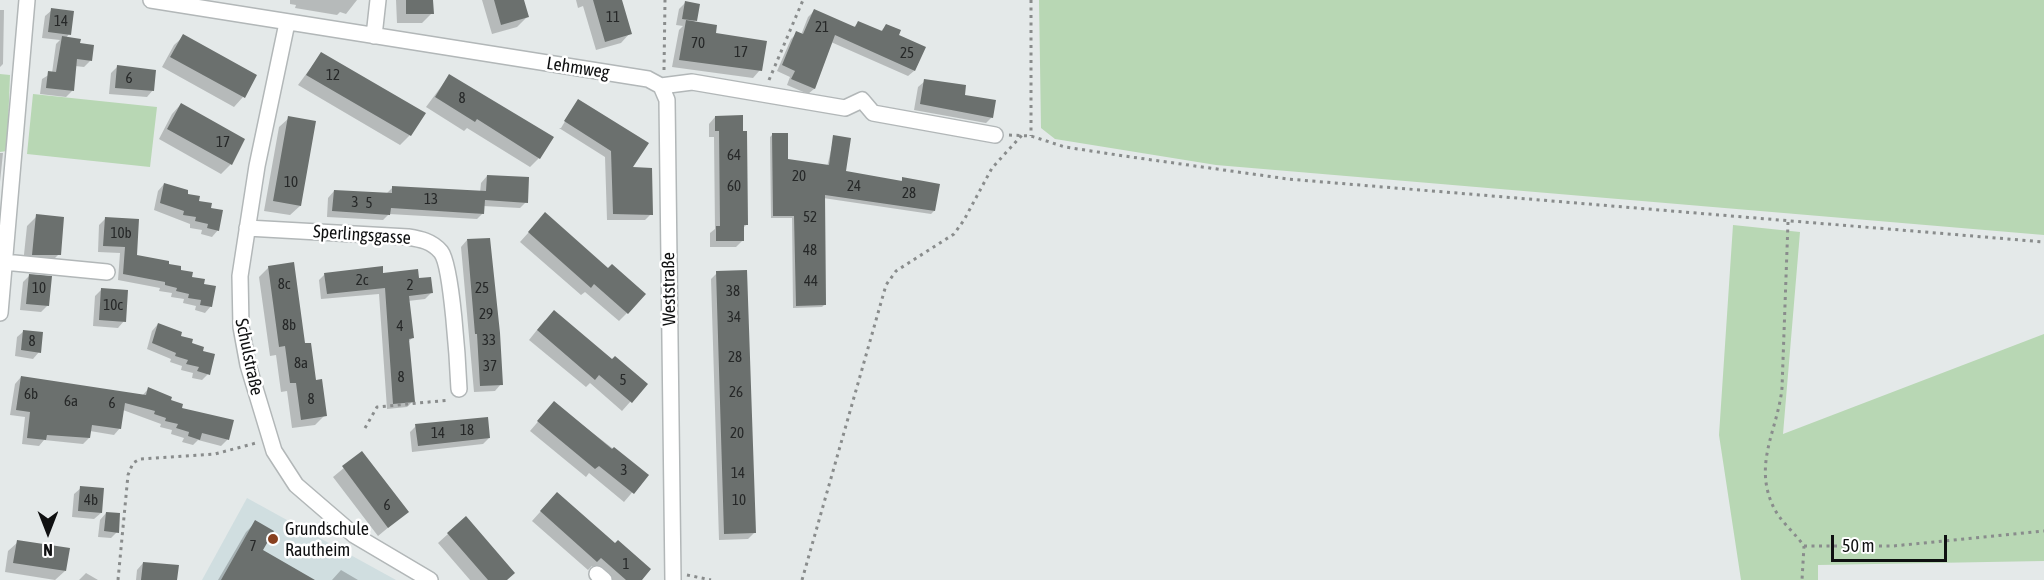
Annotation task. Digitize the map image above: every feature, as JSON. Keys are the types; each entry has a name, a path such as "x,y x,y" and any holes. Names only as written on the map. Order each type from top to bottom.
{"street":[{"path":"0,313 27,0"},
{"name":"Lehmweg","path":"151,0 208,5 287,23 648,79 661,86 692,82 846,108 862,100 873,113 995,135"},
{"path":"374,36 378,0"},
{"name":"Schulstraße","path":"287,23 256,166 240,276 241,327 248,364 270,439 280,463 289,476 354,535 430,580"},
{"name":"Weststraße","path":"661,86 667,100 673,577"},
{"name":"Sperlingsgasse","path":"247,228 408,237 431,243 439,249 444,257 447,270 459,389"},
{"path":"4,262 107,272"}],"path":[{"path":"661,86 664,68 665,0"},
{"path":"762,95 803,0"},
{"path":"1031,0 1031,136"},
{"path":"995,135 1031,136 1077,149 1288,179 2044,242"},
{"path":"802,580 886,285 896,271 954,234 992,168 1022,135"},
{"path":"1788,222 1780,403 1766,447 1765,473 1773,508 1804,546 1802,580"},
{"path":"364,428 377,408 451,400 459,389"},
{"path":"118,580 128,475 133,463 140,459 215,454 270,439"},
{"path":"1804,546 1893,546 2044,531"},
{"path":"673,577 695,575 711,580"}],"shaded area":[{"name":"Grundschule Rautheim","path":"247,498 396,580 202,580"}],"green space":[{"path":"1039,0 2044,0 2044,235 1216,165 1055,139 1041,128"},
{"path":"0,74 10,75 7,151 0,152"},
{"path":"33,94 157,107 150,167 27,154"},
{"path":"1733,225 1800,232 1783,434 2044,334 2044,561 1818,565 1818,580 1741,580 1719,435"}],"building":[{"path":"406,0 433,0 434,14 406,14"},
{"path":"494,0 524,0 529,17 501,25"},
{"path":"593,0 622,0 632,34 605,42"},
{"path":"685,1 700,4 697,21 682,19"},
{"path":"51,8 74,11 71,35 48,32"},
{"path":"814,9 855,27 858,21 882,31 886,24 901,30 899,35 926,47 915,71 835,35 815,89 791,79 795,71 782,65 796,31 803,34"},
{"path":"686,20 717,25 716,33 767,41 762,71 679,60"},
{"path":"183,34 257,75 245,98 170,57"},
{"path":"62,36 81,39 80,43 94,45 92,61 77,59 74,91 46,88 48,71 56,72"},
{"path":"321,52 426,113 411,136 306,75"},
{"path":"117,65 156,70 154,91 115,88"},
{"path":"449,74 554,137 540,159 477,119 475,122 435,97"},
{"path":"924,79 966,85 965,95 996,100 993,118 920,104"},
{"path":"578,99 649,143 633,167 652,168 653,215 613,214 611,151 564,121"},
{"path":"181,103 245,139 232,165 167,129"},
{"path":"743,115 743,131 747,131 748,225 744,225 744,241 716,241 716,226 720,226 719,131 715,131 715,116"},
{"path":"288,116 316,121 301,206 273,201"},
{"path":"772,133 788,133 788,159 829,165 833,135 851,138 846,171 902,181 902,177 940,184 935,211 825,195 826,305 796,306 794,216 773,216"},
{"path":"487,175 529,177 528,203 485,200 484,214 391,208 390,215 332,211 334,190 392,193 392,186 486,191"},
{"path":"164,183 188,190 188,194 200,196 199,201 212,203 211,208 223,210 219,231 207,228 208,224 195,221 196,217 183,215 184,211 160,203"},
{"path":"545,212 608,268 612,264 646,294 628,314 594,284 591,288 528,232"},
{"path":"36,214 64,217 61,255 32,255"},
{"path":"105,217 139,219 137,255 169,261 169,264 181,266 181,270 193,272 192,277 205,279 204,284 216,286 212,307 200,305 201,300 188,298 189,294 176,291 177,288 165,285 165,282 123,274 125,247 103,246"},
{"path":"490,238 503,385 480,386 467,239"},
{"path":"294,262 305,343 311,343 316,380 322,379 327,416 301,420 296,383 290,383 285,346 279,347 268,266"},
{"path":"383,266 383,273 418,269 419,278 431,277 433,293 409,296 414,338 409,339 415,402 393,404 385,288 327,294 324,273"},
{"path":"747,270 756,533 724,534 716,271"},
{"path":"29,274 52,276 49,306 26,304"},
{"path":"101,288 128,290 126,322 99,320"},
{"path":"554,310 612,359 615,356 648,384 632,403 599,375 595,380 537,330"},
{"path":"158,323 182,332 181,336 193,339 192,343 204,347 203,351 215,354 210,375 197,371 199,367 186,364 188,360 175,356 176,353 152,343"},
{"path":"23,330 43,332 41,353 21,350"},
{"path":"21,376 146,395 148,387 172,397 171,400 183,404 182,408 234,420 229,440 202,433 200,440 188,436 189,432 176,428 178,424 165,421 166,418 154,414 155,411 125,403 121,429 92,425 90,438 47,435 46,440 27,438 30,412 16,410"},
{"path":"554,401 612,449 614,447 649,475 634,494 599,466 595,469 537,421"},
{"path":"488,417 490,438 418,446 415,424"},
{"path":"362,451 409,512 388,528 342,466"},
{"path":"80,486 104,488 102,513 78,511"},
{"path":"557,492 615,543 618,540 651,569 642,580 626,580 601,558 597,562 540,511"},
{"path":"106,512 120,513 119,533 104,531"},
{"path":"466,516 515,573 507,580 488,580 447,533"},
{"path":"255,520 274,531 263,550 315,580 221,580"},
{"path":"17,540 70,548 66,571 13,563"},
{"path":"143,562 179,565 177,580 141,580"}],"place":[{"name":"Grundschule Rautheim","path":"273,539"}]}
